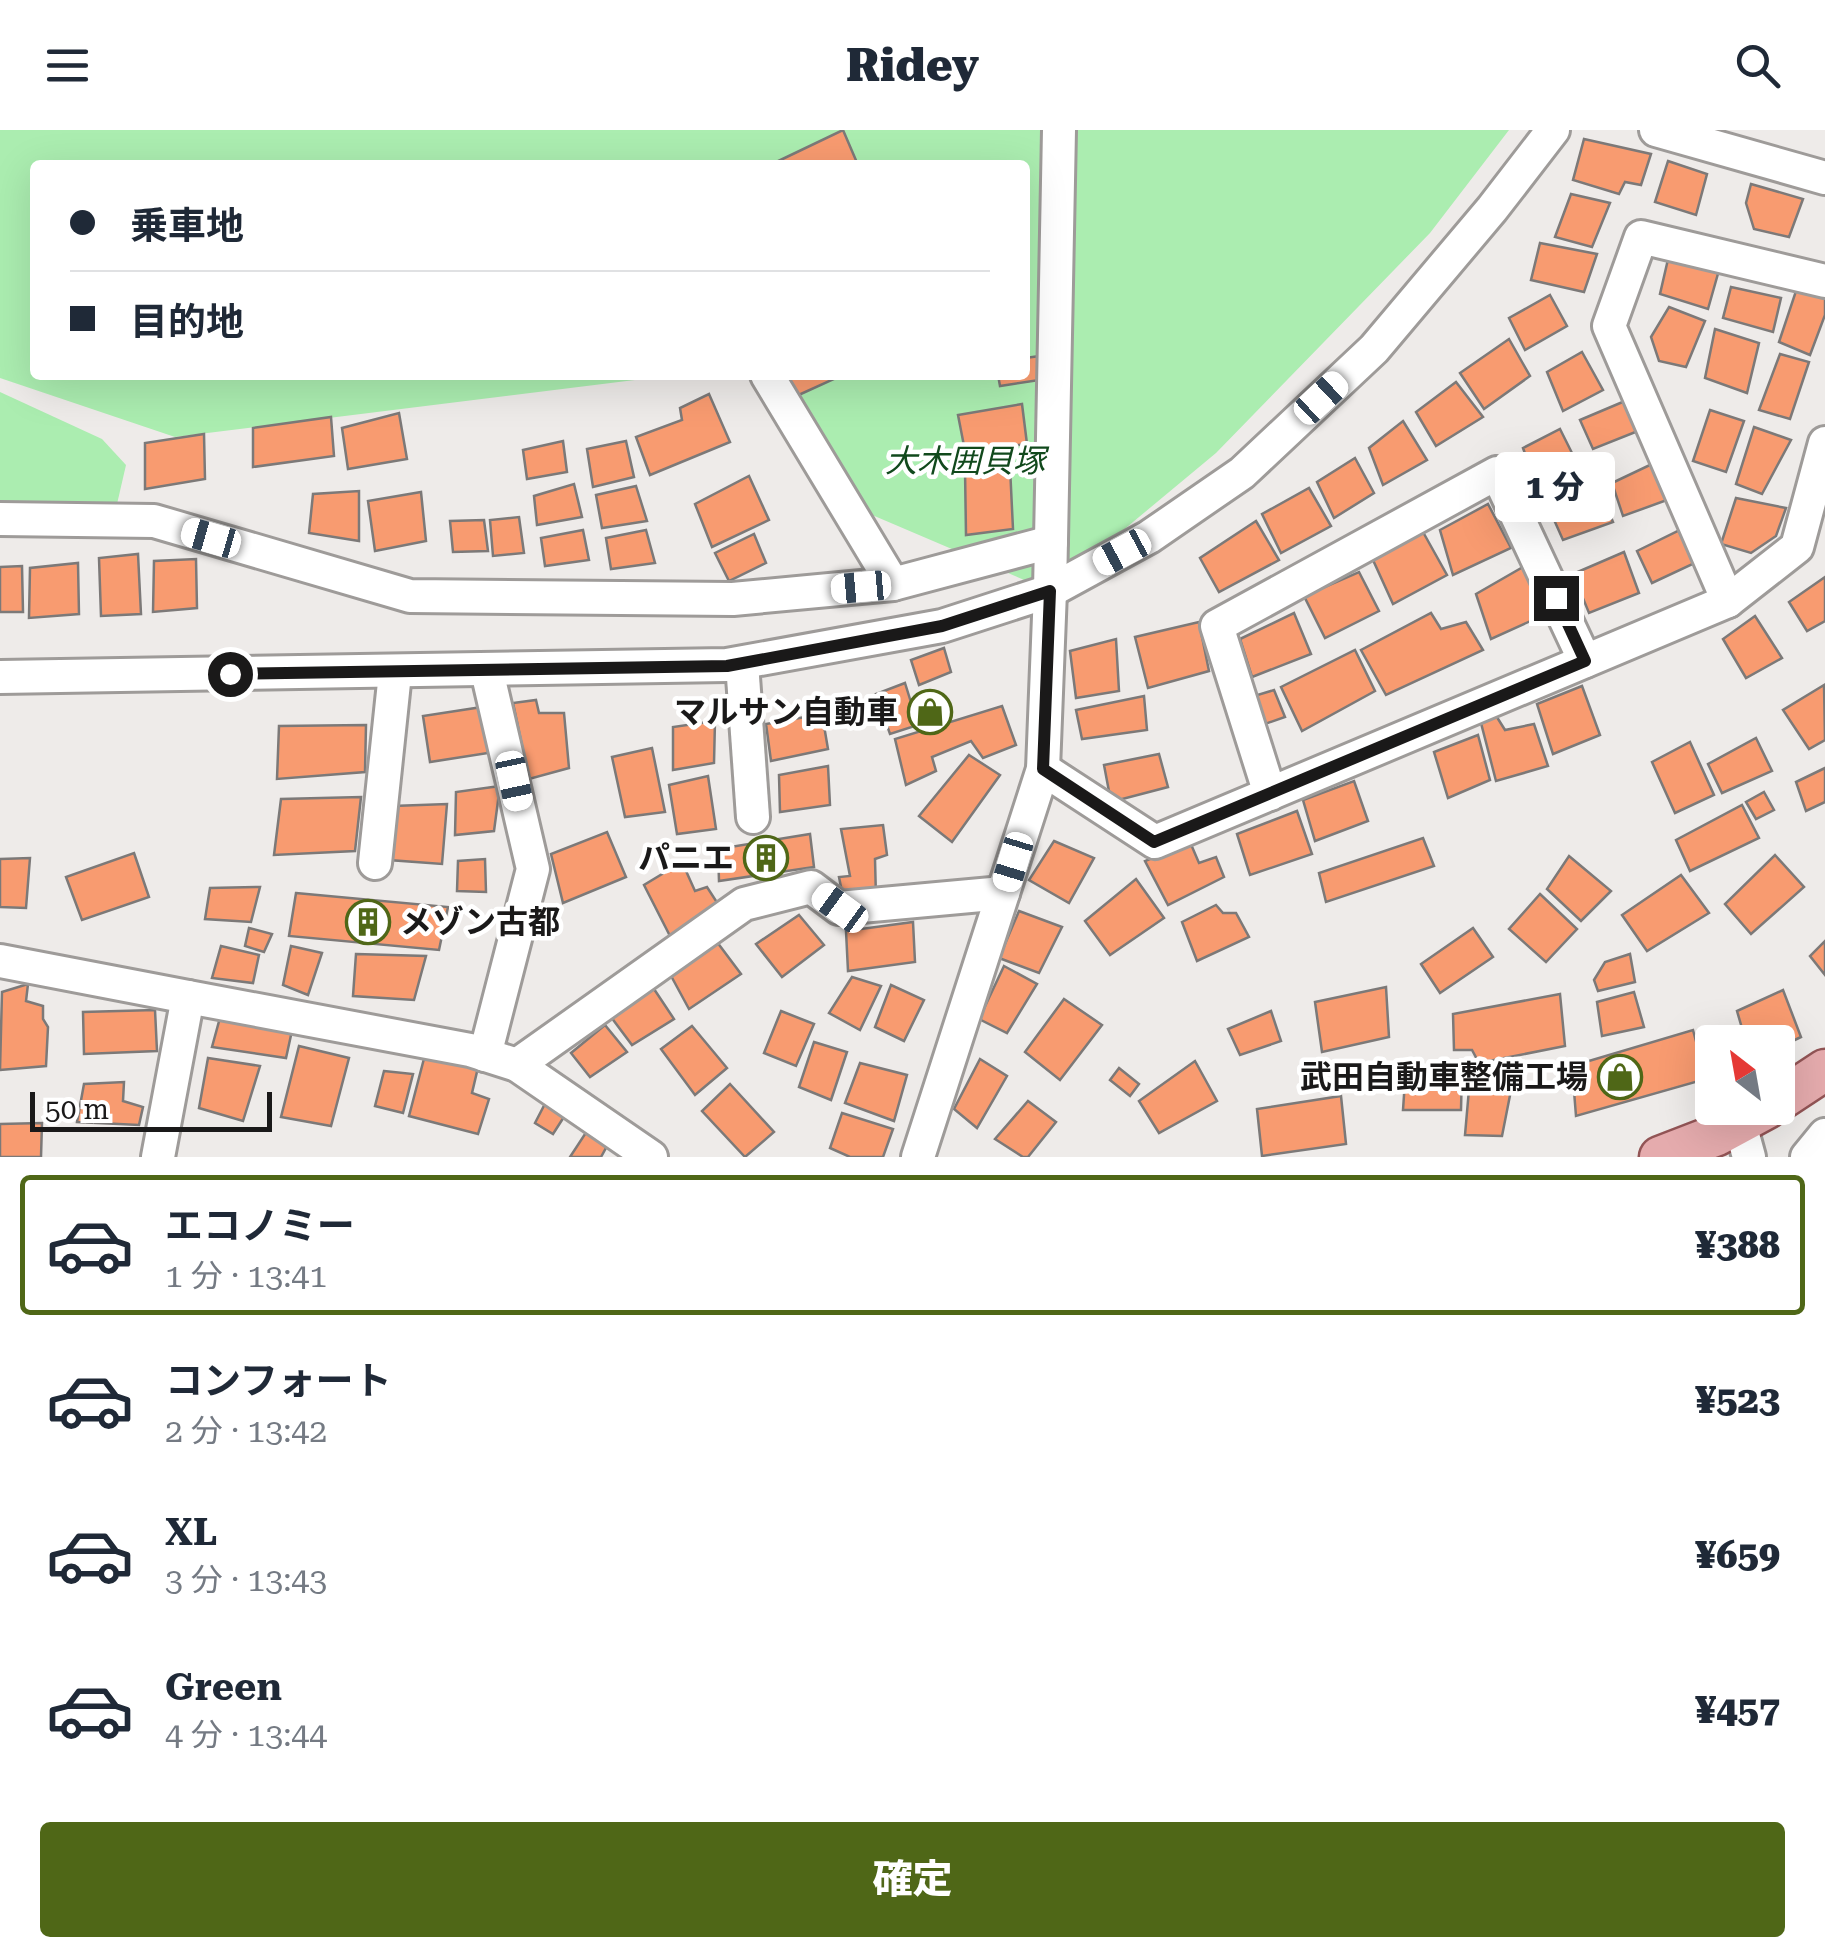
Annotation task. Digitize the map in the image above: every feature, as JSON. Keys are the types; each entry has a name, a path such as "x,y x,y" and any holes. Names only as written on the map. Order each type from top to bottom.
{"main road":[{"path":"1795,1090 1825,1070"},
{"path":"1660,1157 1752,1129"}],"street":[{"path":"918,1157 1043,769 1059,130"},
{"path":"0,677 395,673 742,662 942,626 1050,591 1149,537 1242,472 1374,348 1492,209 1552,130"},
{"path":"1656,130 1825,178"},
{"path":"1728,600 1609,326 1641,237 1825,281"},
{"path":"769,380 893,584"},
{"path":"1797,548 1825,443"},
{"path":"1270,794 1217,626 1496,473 1585,661"},
{"path":"0,519 154,521 410,596 733,599 893,584 1051,542"},
{"path":"1043,769 1154,842 1728,600 1825,530"},
{"path":"742,662 753,817"},
{"path":"486,1055 533,869 487,671"},
{"path":"375,863 395,673"},
{"path":"517,1066 744,904 811,888 840,908 1003,893"},
{"path":"0,961 486,1055 517,1066 650,1157"},
{"path":"158,1157 188,997"},
{"path":"1807,1157 1825,1135"}],"green space":[{"name":"大木囲貝塚","path":"0,130 1509,130 1430,233 1216,453 1050,591 830,497 752,380 1030,380 1030,160 30,160 30,380 635,380 175,437 0,378"},
{"path":"0,392 102,439 126,465 117,504 81,513 0,500"}],"building":[{"path":"843,130 856,160 780,160"},
{"path":"1584,139 1651,154 1641,185 1625,182 1619,194 1573,180"},
{"path":"1668,161 1707,174 1696,215 1655,202"},
{"path":"1751,184 1803,199 1789,237 1754,229 1746,203"},
{"path":"1571,194 1610,203 1592,247 1555,237"},
{"path":"1540,243 1597,254 1584,292 1531,280"},
{"path":"1669,255 1719,270 1708,309 1660,294"},
{"path":"1731,287 1781,298 1773,332 1723,318"},
{"path":"1797,288 1825,296 1825,315 1810,355 1779,342"},
{"path":"1550,295 1567,326 1525,350 1509,318"},
{"path":"1669,307 1705,321 1686,367 1659,361 1651,337"},
{"path":"1715,329 1759,343 1747,393 1705,378"},
{"path":"1509,339 1530,376 1484,409 1460,373"},
{"path":"1582,352 1603,390 1563,411 1547,372"},
{"path":"1780,354 1809,362 1790,419 1759,410"},
{"path":"1040,356 1046,379 1000,386 999,380 1030,380 1030,357"},
{"path":"783,380 832,380 792,398"},
{"path":"1456,382 1483,417 1436,446 1416,412"},
{"path":"709,394 730,442 650,475 636,437 682,420 680,408"},
{"path":"1625,401 1638,431 1593,449 1580,420"},
{"path":"1022,404 1027,444 965,451 958,415"},
{"path":"1710,410 1744,421 1726,472 1693,461"},
{"path":"399,413 407,459 348,469 342,428"},
{"path":"331,417 334,456 253,467 253,428"},
{"path":"1403,421 1427,460 1383,485 1369,448"},
{"path":"1754,427 1791,440 1762,494 1736,484"},
{"path":"1560,429 1577,463 1535,481 1523,448"},
{"path":"204,434 205,479 145,489 145,443"},
{"path":"563,441 567,472 527,479 523,450"},
{"path":"626,441 634,477 593,487 587,449"},
{"path":"1355,458 1374,493 1334,518 1317,482"},
{"path":"1654,463 1667,500 1623,516 1612,483"},
{"path":"1010,467 1013,529 966,535 965,469"},
{"path":"749,476 769,520 712,547 695,504"},
{"path":"1597,483 1613,522 1563,540 1547,504"},
{"path":"574,484 582,517 537,525 534,496"},
{"path":"636,486 647,521 602,528 596,495"},
{"path":"1309,488 1331,526 1281,553 1262,514"},
{"path":"359,491 359,541 309,533 313,494"},
{"path":"421,492 426,541 375,551 368,501"},
{"path":"1736,498 1786,508 1776,536 1751,553 1721,544"},
{"path":"1488,504 1511,548 1453,575 1440,530"},
{"path":"519,517 524,553 493,556 490,520"},
{"path":"484,520 488,551 453,552 450,521"},
{"path":"1256,521 1279,560 1219,592 1200,558"},
{"path":"583,530 589,560 545,566 541,538"},
{"path":"646,530 655,563 611,569 606,538"},
{"path":"1680,530 1697,562 1652,583 1637,551"},
{"path":"1423,532 1447,575 1393,604 1373,560"},
{"path":"754,534 766,563 729,581 715,553"},
{"path":"1624,552 1639,593 1589,613 1573,574"},
{"path":"138,554 141,614 101,616 99,558"},
{"path":"196,559 197,608 153,612 154,561"},
{"path":"78,563 79,614 29,618 30,568"},
{"path":"22,566 23,612 0,612 0,567"},
{"path":"1523,567 1546,614 1491,639 1476,594"},
{"path":"1359,572 1379,611 1325,638 1304,596"},
{"path":"1825,577 1825,621 1807,631 1789,602"},
{"path":"1294,613 1311,654 1252,677 1240,639"},
{"path":"1431,613 1441,629 1466,622 1483,650 1386,695 1361,650"},
{"path":"1755,616 1782,658 1746,678 1723,639"},
{"path":"1199,622 1209,671 1148,688 1135,637"},
{"path":"1116,639 1119,691 1076,698 1070,651"},
{"path":"944,648 951,672 919,685 911,660"},
{"path":"1355,650 1375,691 1302,731 1281,687"},
{"path":"905,683 918,725 890,734 876,694"},
{"path":"1824,685 1825,740 1809,749 1783,710"},
{"path":"1582,686 1600,735 1553,754 1537,704"},
{"path":"1274,690 1285,717 1262,725 1254,696"},
{"path":"1144,696 1147,730 1082,739 1076,710"},
{"path":"536,700 539,713 564,713 569,768 529,779 513,703"},
{"path":"1002,706 1016,745 983,758 971,741 932,757 936,771 906,785 895,739"},
{"path":"482,707 488,753 430,762 423,716"},
{"path":"822,714 828,749 771,761 766,724"},
{"path":"1495,714 1505,730 1534,724 1548,766 1496,781 1481,723"},
{"path":"715,721 714,763 673,770 673,727"},
{"path":"366,725 365,772 277,779 279,726"},
{"path":"1478,735 1490,780 1448,798 1434,752"},
{"path":"1756,738 1772,771 1722,793 1708,764"},
{"path":"1690,742 1714,795 1675,813 1652,762"},
{"path":"652,748 665,812 625,817 612,757"},
{"path":"1159,754 1168,787 1111,802 1104,765"},
{"path":"969,755 1000,775 952,842 919,816"},
{"path":"828,766 830,805 780,812 779,775"},
{"path":"1825,768 1825,802 1806,811 1796,782"},
{"path":"708,776 716,829 677,834 669,785"},
{"path":"1354,781 1368,821 1315,841 1303,800"},
{"path":"500,786 494,831 455,835 456,792"},
{"path":"1764,792 1774,810 1756,819 1746,802"},
{"path":"361,797 355,851 274,855 281,799"},
{"path":"447,804 442,864 389,860 393,806"},
{"path":"1742,805 1759,838 1690,871 1676,840"},
{"path":"1297,811 1312,854 1250,875 1237,834"},
{"path":"883,825 887,855 875,859 876,898 844,902 839,877 850,876 841,829"},
{"path":"607,832 626,877 563,903 551,854"},
{"name":"パニエ","path":"810,834 814,867 719,881 718,849"},
{"path":"1423,838 1434,866 1326,902 1319,873"},
{"path":"1054,841 1094,858 1069,903 1029,880"},
{"path":"1190,842 1199,863 1216,857 1224,877 1168,905 1145,861"},
{"path":"134,853 149,897 82,920 66,877"},
{"path":"1775,855 1804,887 1751,934 1725,904"},
{"path":"1569,856 1611,891 1581,921 1547,889"},
{"path":"30,858 26,908 0,907 0,859"},
{"path":"485,859 486,892 457,891 458,861"},
{"path":"682,862 695,891 707,887 720,907 670,936 644,885"},
{"path":"1681,875 1709,913 1647,951 1622,915"},
{"path":"1136,879 1164,918 1110,955 1085,921"},
{"path":"260,887 251,922 205,919 210,888"},
{"name":"メゾン古都","path":"296,893 448,907 439,950 289,936"},
{"path":"1540,894 1577,929 1546,962 1509,929"},
{"path":"1216,905 1223,913 1236,913 1249,937 1197,961 1182,922"},
{"path":"1019,911 1062,927 1039,973 999,958"},
{"path":"799,915 824,945 782,977 756,944"},
{"path":"913,922 915,962 848,971 846,931"},
{"path":"249,928 272,934 264,952 245,946"},
{"path":"1473,928 1493,957 1440,993 1421,964"},
{"path":"1825,941 1825,975 1810,956"},
{"path":"717,942 741,974 689,1009 670,974"},
{"path":"221,946 259,955 253,983 212,978"},
{"path":"291,946 322,953 308,995 283,985"},
{"path":"356,954 426,956 414,1000 353,996"},
{"path":"1630,954 1635,982 1598,991 1594,980 1605,962"},
{"path":"1004,966 1037,984 1007,1033 979,1019"},
{"path":"852,977 881,986 860,1030 829,1013"},
{"path":"28,984 26,1001 43,1006 43,1019 48,1027 46,1066 0,1070 2,992"},
{"path":"891,985 924,1000 904,1041 875,1027"},
{"path":"652,986 674,1019 632,1045 611,1017"},
{"path":"1386,987 1389,1037 1322,1052 1315,1002"},
{"path":"1783,990 1801,1037 1795,1040 1795,1025 1741,1025 1737,1011"},
{"path":"1634,992 1644,1027 1602,1036 1597,1002"},
{"path":"1560,994 1565,1046 1479,1063 1472,1050 1454,1050 1453,1014"},
{"path":"1064,999 1102,1025 1060,1080 1025,1052"},
{"path":"155,1010 157,1051 84,1054 83,1012"},
{"path":"781,1011 814,1024 796,1066 764,1053"},
{"path":"1271,1011 1281,1041 1240,1055 1228,1029"},
{"path":"221,1014 293,1026 286,1058 212,1047"},
{"path":"605,1025 627,1052 590,1077 571,1053"},
{"path":"692,1026 727,1068 695,1095 661,1049"},
{"path":"1693,1030 1695,1038 1695,1082 1576,1116 1574,1091 1582,1063"},
{"path":"814,1042 847,1052 831,1100 799,1087"},
{"path":"299,1046 349,1058 331,1126 281,1117"},
{"path":"426,1051 480,1059 472,1093 489,1099 478,1134 409,1116"},
{"path":"208,1058 260,1066 243,1121 199,1108"},
{"path":"980,1059 1007,1076 977,1128 954,1109"},
{"path":"1195,1061 1217,1101 1159,1133 1139,1101"},
{"path":"860,1063 907,1075 894,1121 845,1103"},
{"path":"1406,1066 1462,1068 1461,1110 1403,1110"},
{"path":"1119,1068 1139,1084 1130,1096 1110,1080"},
{"path":"384,1071 413,1074 403,1113 375,1106"},
{"path":"1514,1075 1502,1136 1465,1135 1470,1078"},
{"path":"124,1082 123,1101 143,1107 139,1125 77,1122 84,1084"},
{"path":"730,1084 774,1132 745,1157 702,1111"},
{"path":"549,1096 569,1109 553,1134 535,1123"},
{"path":"1341,1096 1346,1144 1262,1156 1257,1109"},
{"path":"1028,1101 1056,1122 1028,1157 1023,1157 995,1139"},
{"path":"842,1113 893,1129 883,1157 850,1157 830,1148"},
{"path":"42,1123 41,1157 0,1157 0,1124"},
{"path":"587,1131 607,1146 601,1157 570,1157"}],"place":[{"name":"マルサン自動車","path":"930,712"},
{"name":"パニエ","path":"766,858"},
{"name":"メゾン古都","path":"368,922"},
{"name":"武田自動車整備工場","path":"1620,1077"}],"route":[{"path":"230,674 727,666 942,626 1050,591 1043,769 1154,842 1585,661 1556,598"}]}
